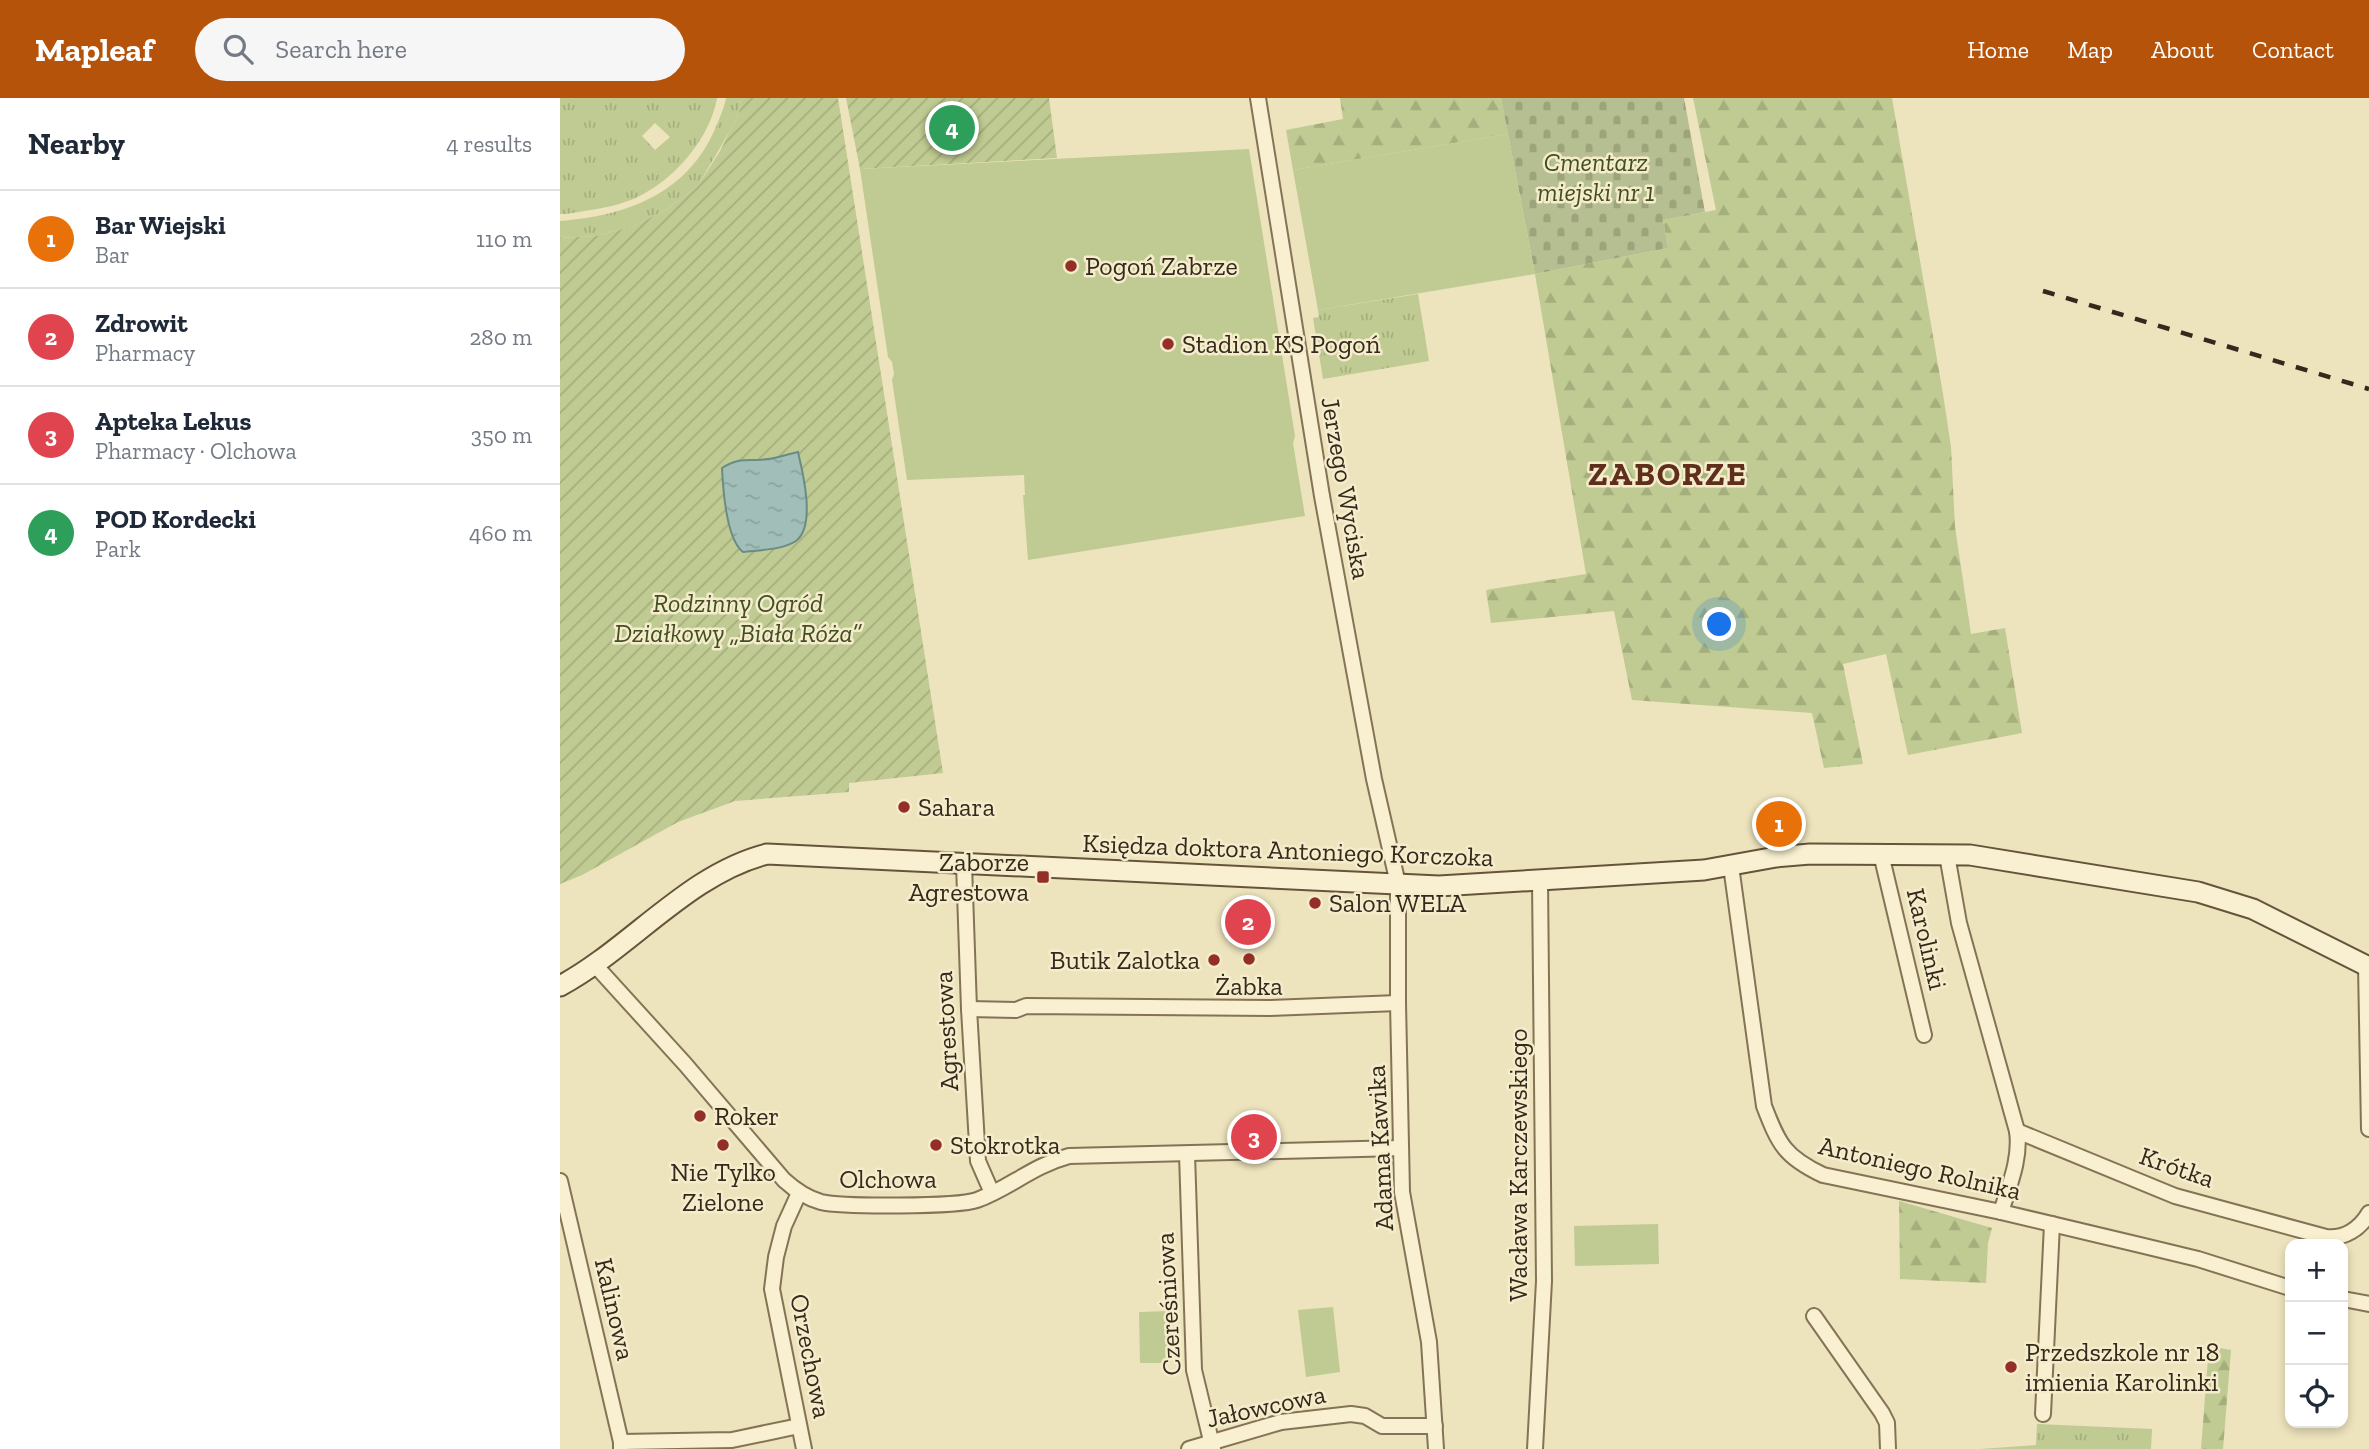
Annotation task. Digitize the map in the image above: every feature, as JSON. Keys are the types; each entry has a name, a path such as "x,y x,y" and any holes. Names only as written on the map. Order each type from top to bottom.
{"street":[{"name":"Jerzego Wyciska","path":"1258,98 1322,496 1374,779 1398,884"},
{"name":"Księdza doktora Antoniego Korczoka","path":"560,986 595,965 721,872 767,854 1448,886 1704,870 1810,854 1947,855 1989,858 2198,892 2253,909 2368,967"},
{"name":"Karolinki","path":"1881,854 1924,1035"},
{"path":"1947,855 1959,923 2017,1131 2017,1158 2001,1212"},
{"name":"Agrestowa","path":"964,864 968,1009 978,1161 992,1193"},
{"name":"Antoniego Rolnika","path":"1731,866 1764,1106 1787,1154 1823,1175 2001,1212 2198,1259 2285,1286"},
{"name":"Wacława Karczewskiego","path":"1535,1449 1545,1281 1540,880"},
{"name":"Adama Kawika","path":"1398,884 1398,1003 1404,1205 1429,1342 1436,1449"},
{"name":"Olchowa","path":"595,965 685,1064 766,1161 799,1193 829,1203 910,1204 975,1201 1027,1172 1069,1156 1401,1148"},
{"path":"2368,967 2369,1129"},
{"path":"968,1009 1016,1010 1026,1006 1273,1008 1398,1003"},
{"name":"Krótka","path":"2017,1131 2175,1196 2326,1237 2347,1235 2369,1213"},
{"name":"Czereśniowa","path":"1187,1154 1194,1370 1212,1445"},
{"name":"Kalinowa","path":"560,1181 621,1446"},
{"name":"Orzechowa","path":"799,1193 784,1226 776,1256 772,1289 804,1449"},
{"path":"2043,1414 2052,1224"},
{"path":"2348,1300 2369,1304"},
{"path":"1814,1317 1882,1413 1886,1423 1888,1449"},
{"name":"Jałowcowa","path":"1189,1449 1212,1445 1281,1422 1351,1414 1365,1416 1382,1426 1435,1426"},
{"path":"621,1446 732,1440 799,1426"}],"green space":[{"path":"560,98 717,98 705,132 694,149 682,164 652,189 619,204 560,214","holes":["655,123 670,137 655,150 642,136"]},
{"path":"726,98 741,98 739,113 697,187 667,209 634,226 596,236 560,238 560,221 608,214 631,207 652,198 671,185 703,151 715,129"},
{"name":"Rodzinny Ogród Działkowy „Biała Róża”","path":"741,98 838,98 943,773 849,783 849,792 735,801 678,822 582,875 560,884 560,238 596,236 634,226 667,209 697,187 720,151 739,113"},
{"path":"846,98 1049,98 1057,158 860,169"},
{"path":"1340,98 1501,98 1508,134 1293,170 1286,130 1343,119"},
{"name":"Cmentarz miejski nr 1","path":"1501,98 1684,98 1705,212 1663,220 1668,248 1535,274"},
{"path":"1693,98 1892,98 1951,447 1955,527 1971,634 2005,628 2022,733 1908,755 1886,654 1843,664 1863,764 1824,768 1812,713 1632,700 1614,611 1491,623 1486,590 1586,574 1535,274 1668,248 1663,220 1716,210"},
{"path":"1508,134 1535,274 1318,310 1293,170"},
{"name":"Pogoń Zabrze","path":"1249,149 1295,436 1293,443 1305,516 1028,560 1024,475 907,480 892,380 894,374 892,362 888,357 860,169"},
{"path":"1418,294 1429,361 1323,379 1313,318 1319,317 1318,310"},
{"path":"1899,1201 1992,1228 1988,1243 1986,1283 1900,1279"},
{"path":"1658,1224 1659,1264 1575,1266 1574,1226"},
{"path":"1333,1307 1340,1372 1306,1377 1298,1310"},
{"path":"1170,1311 1171,1363 1140,1363 1139,1312"},
{"path":"2209,1346 2231,1350 2223,1449 2201,1449"},
{"path":"2037,1424 2152,1429 2151,1449 1980,1449 2036,1445"}],"water":[{"path":"798,452 807,512 802,534 796,541 784,546 743,552 737,546 729,525 722,468 740,461 761,460"}],"railway":[{"path":"2043,291 2369,389"}],"place":[{"name":"POD Kordecki","path":"952,128"},
{"name":"Pogoń Zabrze","path":"1071,266"},
{"name":"Stadion KS Pogoń","path":"1168,344"},
{"name":"Sahara","path":"904,807"},
{"name":"Bar Wiejski","path":"1779,824"},
{"name":"Zaborze Agrestowa","path":"1043,877"},
{"name":"Salon WELA","path":"1315,903"},
{"name":"Zdrowit","path":"1248,922"},
{"name":"Żabka","path":"1249,959"},
{"name":"Butik Zalotka","path":"1214,960"},
{"name":"Roker","path":"700,1116"},
{"name":"Apteka Lekus","path":"1254,1137"},
{"name":"Nie Tylko Zielone","path":"723,1145"},
{"name":"Stokrotka","path":"936,1145"},
{"name":"Przedszkole nr 18 imienia Karolinki","path":"2011,1367"}],"district":[{"name":"ZABORZE","path":"1668,473"}]}
